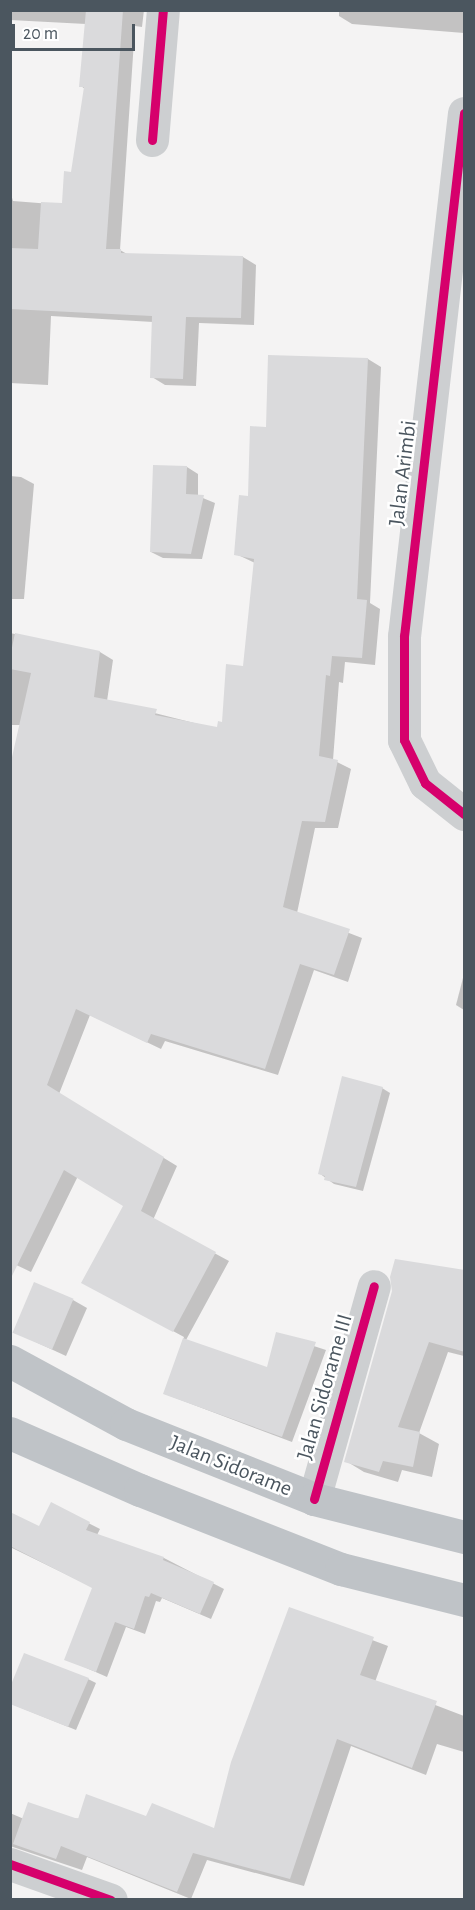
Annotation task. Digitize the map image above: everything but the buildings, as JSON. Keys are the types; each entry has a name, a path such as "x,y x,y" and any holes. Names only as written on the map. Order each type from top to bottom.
{"highway":[{"name":"Jalan Sidorame","path":"10,1361 126,1424 314,1499 465,1537"},
{"path":"10,1432 140,1490 341,1569 465,1600"}],"street":[{"path":"152,140 163,10"},
{"name":"Jalan Arimbi","path":"465,113 404,636 404,740 425,783 465,814"},
{"name":"Jalan Sidorame III","path":"314,1499 374,1286"},
{"path":"10,1864 111,1899"}],"cycle path":[{"path":"152,140 163,10"},
{"path":"464,113 404,636 404,740 425,783 464,814"},
{"path":"314,1499 374,1286"},
{"path":"10,1864 111,1900"}]}
